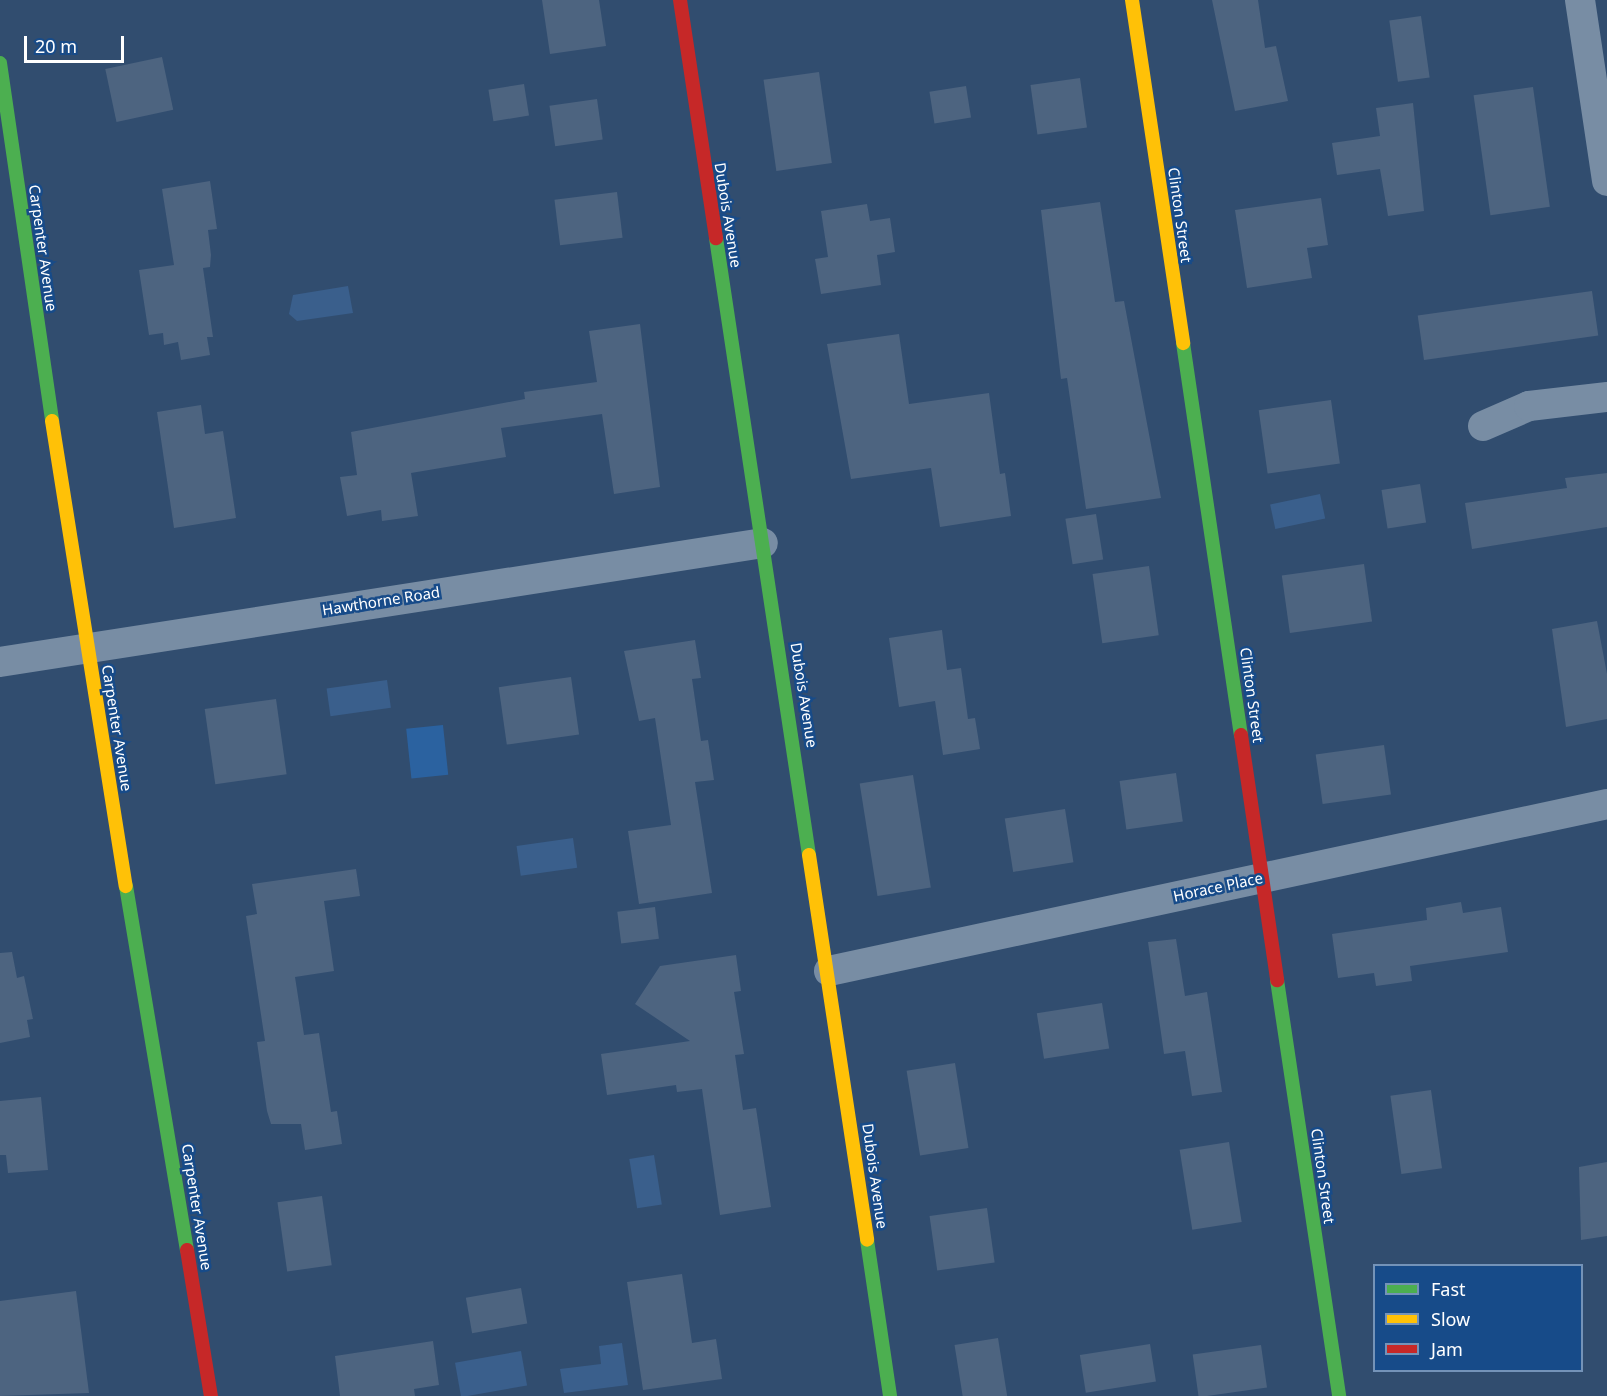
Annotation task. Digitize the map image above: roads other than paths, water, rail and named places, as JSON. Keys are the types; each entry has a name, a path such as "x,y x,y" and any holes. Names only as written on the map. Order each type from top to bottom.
{"street":[{"name":"Dubois Avenue","path":"680,0 830,971 890,1396"},
{"name":"Clinton Street","path":"1132,0 1339,1396"},
{"path":"1580,0 1607,181"},
{"name":"Carpenter Avenue","path":"0,63 68,535 88,645 137,970 211,1396"},
{"path":"1483,426 1529,406 1607,397"},
{"name":"Hawthorne Road","path":"0,662 88,645 763,543"},
{"name":"Horace Place","path":"830,971 1607,804"}]}
